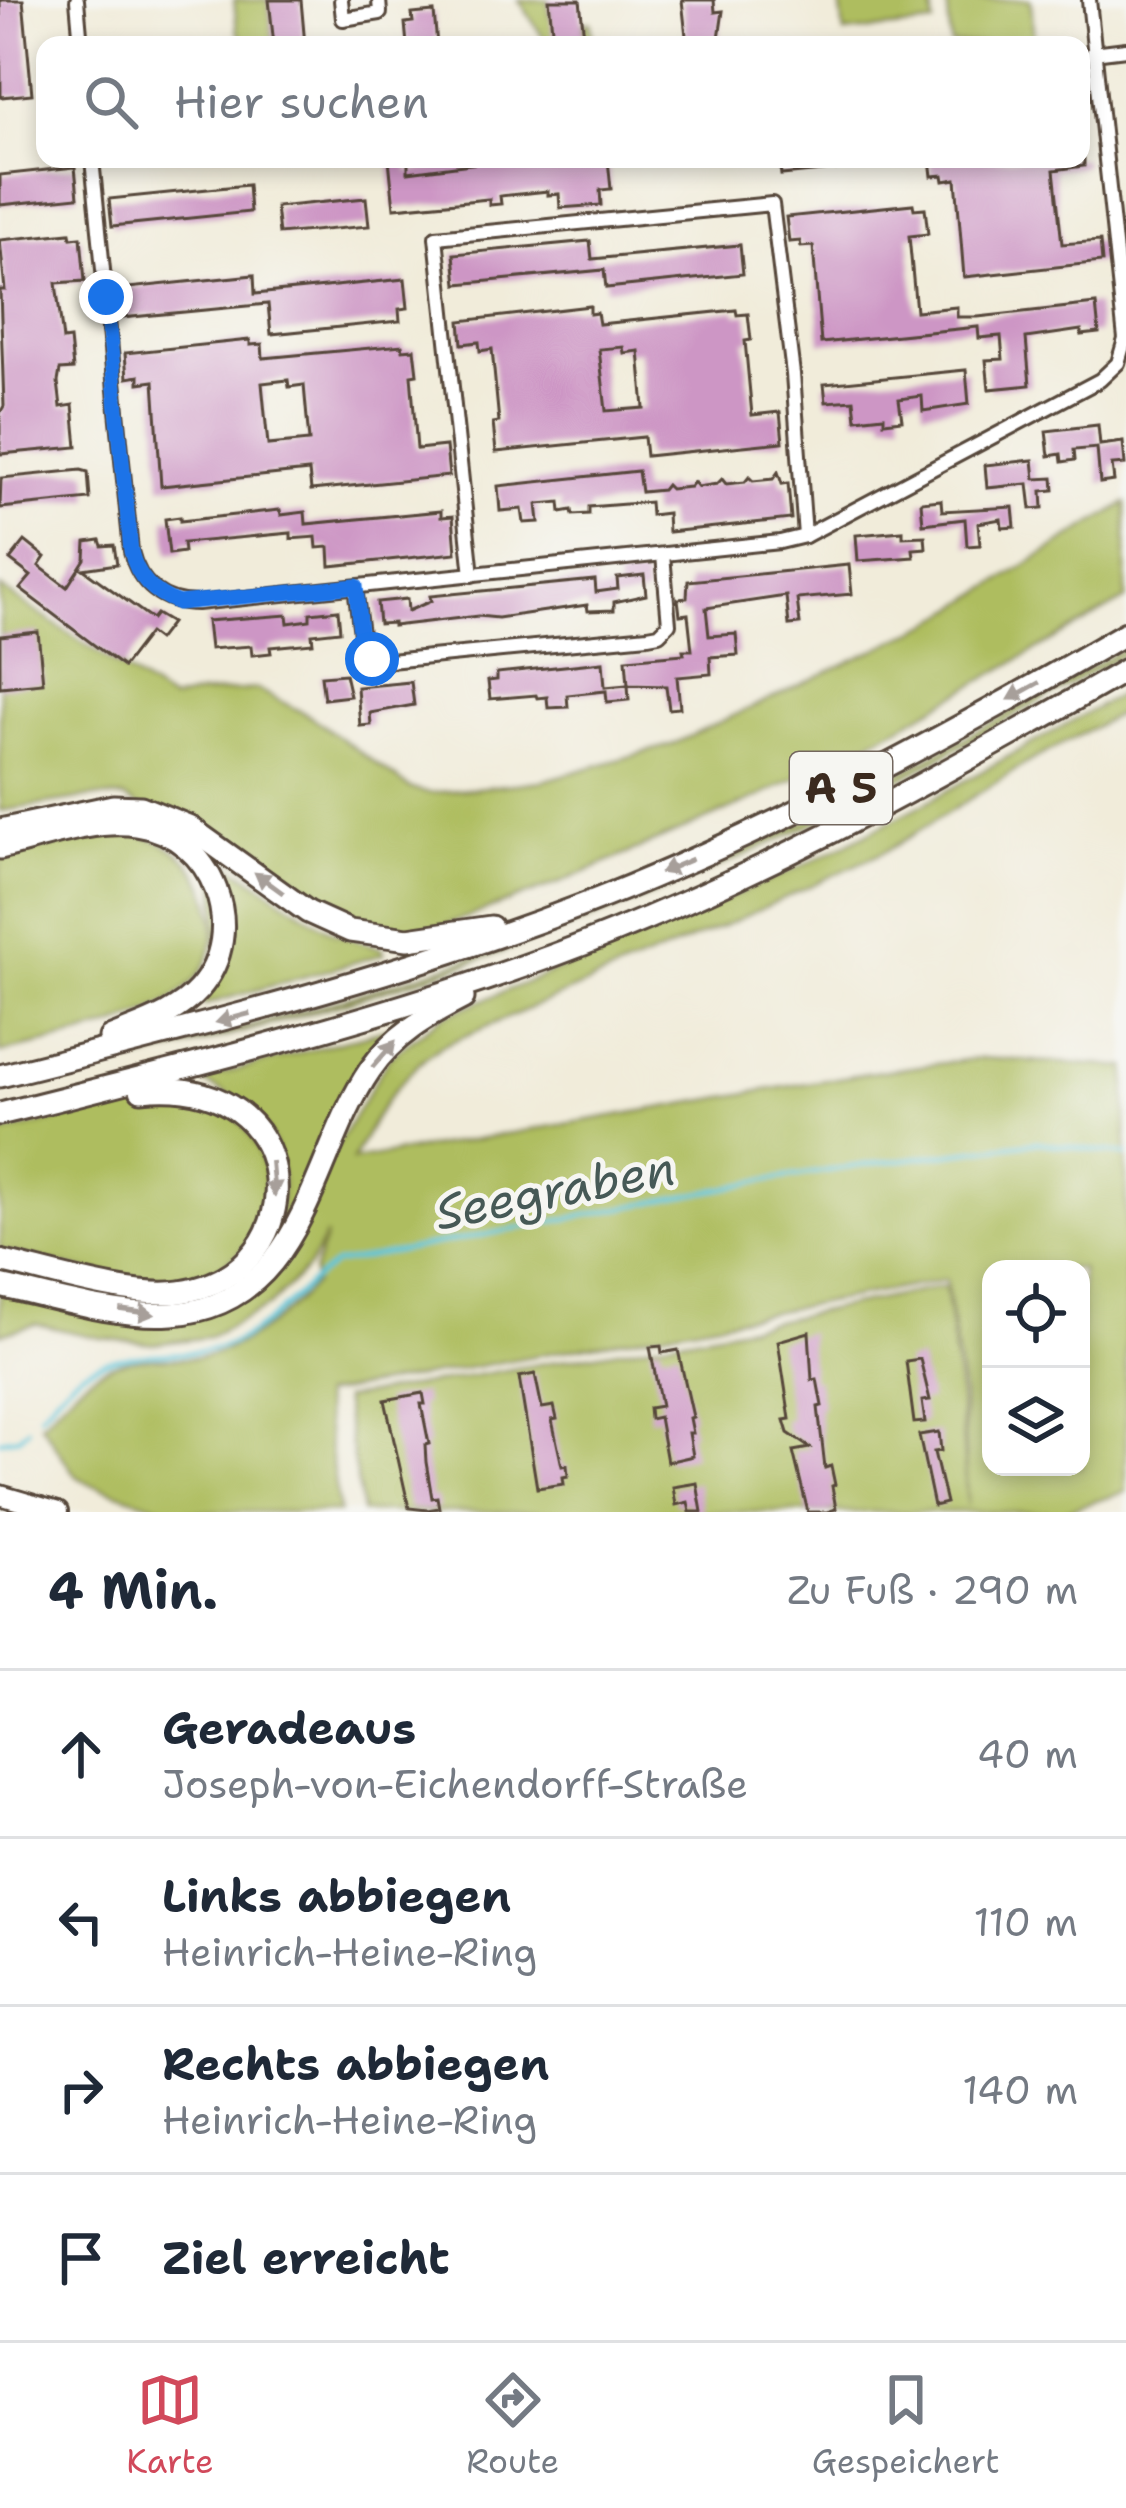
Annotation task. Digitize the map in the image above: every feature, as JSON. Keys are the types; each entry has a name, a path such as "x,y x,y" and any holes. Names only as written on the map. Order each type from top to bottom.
{"highway":[{"name":"A 5","path":"0,1076 379,977 683,864 939,738 1126,633"},
{"name":"A 5","path":"0,1114 314,1034 528,965 824,836 1126,670"},
{"path":"0,830 113,806 157,812 205,836 308,912 366,936 408,939 545,918"},
{"path":"0,848 112,824 159,830 177,839 207,867 221,904 218,959 198,991 158,1018 48,1064"},
{"path":"0,1286 155,1315 195,1311 226,1299 266,1270 286,1245 360,1088 389,1046 422,1020 528,965"},
{"path":"0,1261 140,1292 178,1293 219,1280 250,1257 268,1232 275,1204 274,1168 260,1133 232,1105 201,1090 166,1087 63,1098"}],"main road":[{"path":"3,1494 58,1512"}],"street":[{"path":"76,0 80,36"},
{"path":"341,0 344,19 380,14 379,0"},
{"path":"93,168 128,531 134,566 163,597 178,603 780,542 806,536 1111,373 1123,353 1122,261 1089,0"},
{"path":"1093,53 1126,49"},
{"path":"472,574 436,237 772,204 806,536"},
{"path":"356,586 363,650 380,662 649,636 668,624 663,555"}],"green space":[{"path":"234,0 269,0 273,36 241,36"},
{"path":"519,0 549,0 550,17 581,36 542,36"},
{"path":"840,0 931,0 934,24 844,33"},
{"path":"947,0 1031,0 1034,36 950,36"},
{"path":"585,22 591,22 592,36 583,36"},
{"path":"1126,503 1126,599 901,726 759,797 562,882 429,931 353,925 124,798 93,797 0,811 0,588 171,701 256,689 310,716 410,788 430,793 542,781 671,745 932,623"},
{"path":"1126,647 1126,653 824,818 621,908 380,992 216,1040 130,1059 448,966 604,910 851,798"},
{"path":"1126,691 1126,710 1027,763 890,849 735,921 441,1046 389,1097 353,1160 867,1073 982,1058 1126,1067 1126,1492 1061,1512 362,1512 343,1399 945,1286 967,1506 963,1393 946,1280 322,1395 339,1512 177,1512 89,1484 75,1475 41,1424 73,1391 96,1373 124,1361 206,1356 251,1337 315,1283 313,1272 326,1235 309,1266 269,1306 209,1337 154,1344 36,1324 0,1334 0,1292 142,1322 250,1293 389,1057 443,1016 648,934 815,860"},
{"path":"166,823 334,933 383,949 384,954 204,1005 202,1000 218,978 216,869"},
{"path":"125,832 173,849 199,876 214,930 206,964 184,991 152,1011 113,1026 0,1053 0,856"},
{"path":"402,1025 356,1082 286,1230 263,1262 235,1287 199,1303 155,1309 97,1302 0,1279 0,1274 144,1304 191,1301 219,1291 261,1253 281,1201 281,1173 275,1146 260,1120 239,1101 199,1080"},
{"path":"176,1096 235,1117 259,1152 266,1201 252,1238 239,1253 204,1275 166,1282 120,1277 0,1250 0,1134 143,1098"}],"building":[{"path":"0,0 23,0 32,94 1,97"},
{"path":"269,0 301,0 304,36 273,36"},
{"path":"549,0 580,0 584,36 553,36"},
{"path":"682,0 714,0 715,12 723,11 719,36 686,36"},
{"path":"434,12 436,36 406,36 405,23 413,22 412,14"},
{"path":"75,168 78,197 0,205 0,175"},
{"path":"390,168 408,168 408,172 609,168 611,189 600,190 601,205 560,208 559,194 548,195 548,191 500,196 501,204 489,205 489,199 394,208"},
{"path":"780,168 853,168 781,175"},
{"path":"931,168 1069,168 1054,170 1062,244 1100,241 1102,262 964,277 956,179 932,176"},
{"path":"248,185 250,212 112,226 109,199"},
{"path":"366,198 369,226 279,234 276,207"},
{"path":"913,204 914,209 925,208 928,234 909,236 916,311 957,307 957,317 978,317 1096,304 1099,333 1081,335 1081,330 1026,338 1030,385 989,389 986,360 1003,359 1001,336 979,338 978,327 821,343 813,246 789,242 786,217"},
{"path":"70,233 71,238 81,237 85,281 56,283 63,340 70,339 73,369 60,370 58,382 61,407 73,405 77,447 0,454 4,406 0,290 5,290 0,240"},
{"path":"590,241 592,259 740,245 743,274 606,288 604,270 457,284 454,254"},
{"path":"254,275 255,294 405,279 408,308 399,309 400,321 271,334 268,304 121,318 118,289"},
{"path":"590,306 599,324 736,310 737,315 748,314 751,340 745,341 752,415 780,412 783,442 646,456 644,437 496,452 493,423 499,422 492,349 480,351 479,342 462,344 460,321","holes":["623,347 624,353 639,351 644,408 606,411 599,349"]},
{"path":"250,340 250,345 262,344 263,358 402,345 403,350 414,349 417,374 411,375 417,449 446,446 449,476 311,490 309,471 161,486 154,381 139,383 139,376 127,378 125,353","holes":["288,380 289,387 304,385 309,441 268,445 262,383"]},
{"path":"966,370 969,404 923,411 922,396 899,399 902,420 884,422 884,416 856,419 854,400 826,402 824,384"},
{"path":"1098,425 1100,445 1123,442 1125,464 1112,465 1114,481 1100,483 1097,448 1074,450 1075,460 1062,462 1061,454 1049,456 1046,431"},
{"path":"1033,460 1035,479 1053,478 1054,490 1042,491 1043,508 1031,509 1028,484 987,488 985,465"},
{"path":"638,471 641,492 662,490 666,485 670,489 690,487 694,482 698,487 717,484 722,479 726,484 745,482 749,477 753,481 773,479 778,472 782,484 788,483 791,519 668,532 667,513 651,515 650,502 589,507 589,514 573,515 572,510 561,512 560,502 537,504 539,522 524,523 522,509 500,511 498,486"},
{"path":"88,472 90,499 0,508 1,478"},
{"path":"941,500 942,511 1013,507 1015,527 1002,528 1001,519 978,523 980,545 967,546 965,519 923,524 921,502"},
{"path":"280,510 281,515 305,512 306,524 441,511 441,517 453,516 456,553 330,566 329,547 317,548 316,537 291,539 291,533 183,543 184,552 169,554 165,519"},
{"path":"903,531 903,537 925,536 926,548 913,549 914,557 858,561 856,535"},
{"path":"100,540 102,546 114,545 117,564 83,569 152,619 156,614 171,623 158,640 149,633 123,667 20,589 31,576 10,560 25,541 45,557 39,566 67,587 85,559 86,542"},
{"path":"849,565 852,594 797,599 800,624 789,625 786,596 706,608 709,636 736,634 738,655 710,657 711,674 677,677 680,708 669,709 666,686 628,685 626,659 692,650 688,614 680,615 678,599 687,598 688,581"},
{"path":"644,575 646,595 614,602 614,610 588,611 587,605 498,618 379,624 377,602 407,599 408,611 431,601 430,596 595,580 596,592 618,589 617,578"},
{"path":"338,610 340,631 312,634 313,643 270,647 271,653 252,655 251,646 210,649 207,621 287,615 288,623 310,620 310,613"},
{"path":"38,632 43,683 0,687 0,636"},
{"path":"603,662 605,687 628,685 629,700 607,702 606,691 567,695 568,707 548,708 547,697 536,695 490,699 488,681 497,680 497,673"},
{"path":"345,674 350,696 324,699 321,676"},
{"path":"411,682 414,705 370,713 371,725 360,726 357,687"},
{"path":"809,1332 812,1380 817,1379 822,1406 818,1407 825,1468 831,1466 835,1485 836,1509 827,1512 808,1512 793,1451 810,1448 788,1433 784,1420 790,1419 778,1341"},
{"path":"661,1346 662,1353 678,1350 693,1417 693,1433 689,1433 693,1456 667,1462 659,1417 650,1419 649,1408 661,1406 650,1347"},
{"path":"920,1359 930,1400 922,1401 925,1422 914,1423 906,1361"},
{"path":"535,1374 542,1408 554,1406 557,1419 552,1420 568,1476 563,1477 564,1484 537,1488 519,1377"},
{"path":"423,1393 429,1444 425,1445 426,1462 432,1498 437,1497 439,1508 427,1510 409,1508 385,1400"},
{"path":"939,1432 941,1451 934,1452 946,1503 934,1506 919,1435"},
{"path":"697,1483 702,1512 690,1512 688,1502 676,1505 673,1487"}],"waterway":[{"name":"Seegraben","path":"40,1414 73,1378 96,1365 232,1343 335,1264 756,1182 884,1162 1037,1142 1126,1155"},
{"name":"Seegraben","path":"0,1440 19,1437 28,1428"}],"route":[{"path":"106,297 131,551 142,579 178,603 356,586 361,644 372,659"}]}
